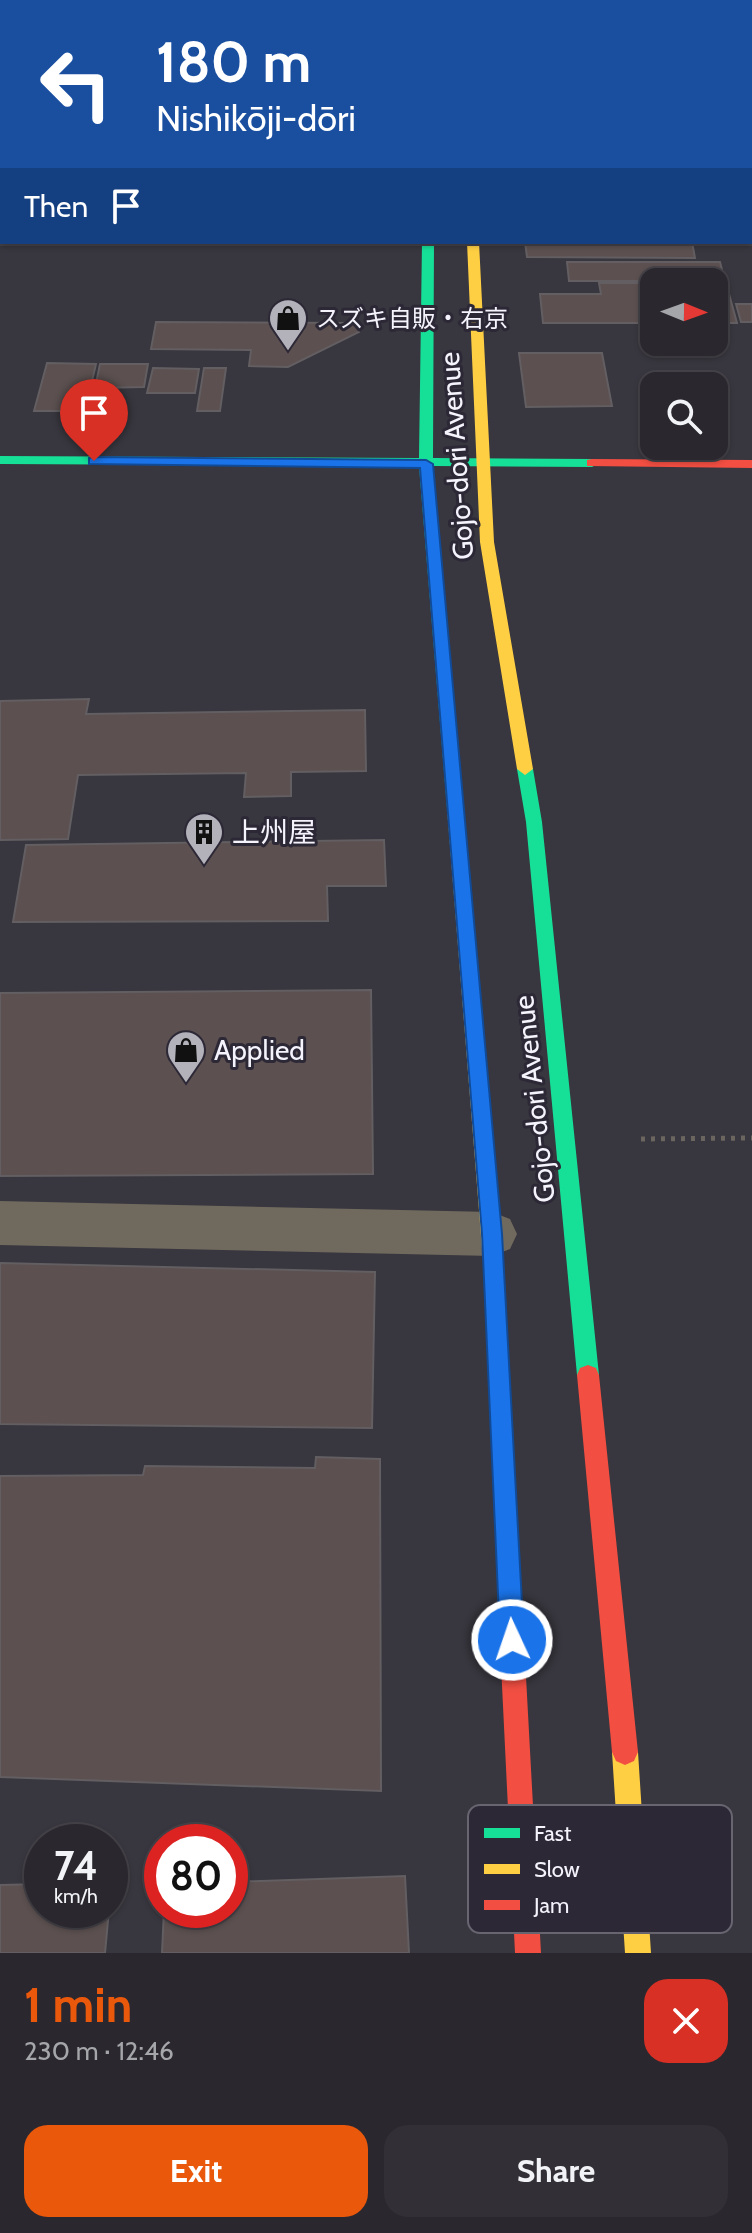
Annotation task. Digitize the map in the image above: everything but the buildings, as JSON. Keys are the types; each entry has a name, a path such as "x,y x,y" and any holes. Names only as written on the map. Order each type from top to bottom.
{"main road":[{"name":"Gojo-dori Avenue","path":"428,244 426,464 492,1234 521,1805"},
{"name":"Gojo-dori Avenue","path":"473,244 487,542 534,822 630,1805"},
{"path":"0,460 752,464"},
{"name":"Gojo-dori Avenue","path":"527,1933 528,1953"},
{"name":"Gojo-dori Avenue","path":"637,1933 638,1953"}],"street":[{"path":"0,1223 492,1234"}],"path":[{"path":"641,1139 752,1138"}],"traffic: fast":[{"path":"428,244 426,464 455,808"},
{"path":"0,460 592,463"},
{"path":"525,769 534,822 588,1375"},
{"path":"495,1286 510,1603"}],"traffic: slow":[{"path":"473,244 487,542 525,769"},
{"path":"455,808 495,1286"},
{"path":"625,1752 628,1805"},
{"path":"637,1933 638,1953"}],"traffic: jam":[{"path":"592,463 752,464"},
{"path":"588,1375 625,1752"},
{"path":"510,1603 520,1805"},
{"path":"527,1933 528,1953"}],"place":[{"name":"スズキ自販・右京","path":"288,352"},
{"name":"上州屋","path":"204,866"},
{"name":"Applied","path":"186,1084"}],"route":[{"path":"94,461 426,464 492,1234 512,1640"}]}
